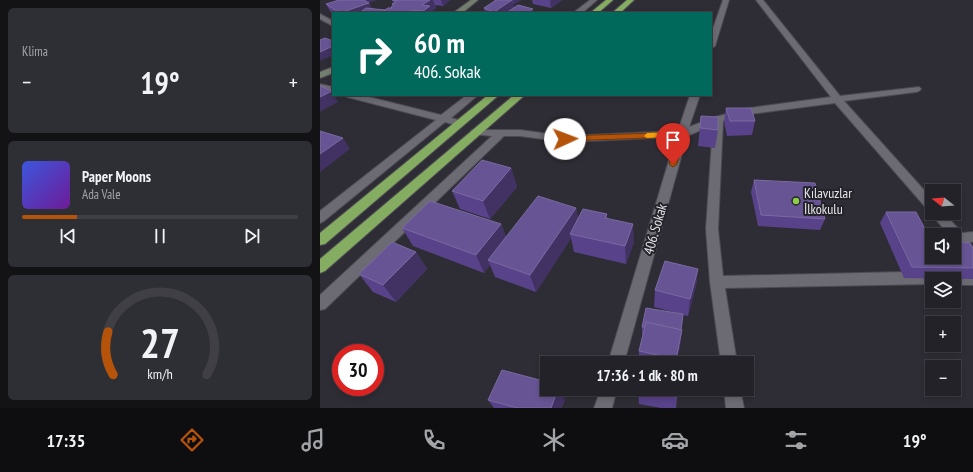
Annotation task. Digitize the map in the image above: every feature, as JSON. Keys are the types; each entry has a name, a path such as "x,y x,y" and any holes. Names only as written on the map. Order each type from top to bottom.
{"highway":[{"path":"595,12 610,0"},
{"path":"617,12 630,0"},
{"path":"320,240 493,96"},
{"path":"320,267 519,96"}],"main road":[{"path":"458,12 475,0"},
{"path":"320,75 332,70"}],"street":[{"path":"578,12 594,0"},
{"path":"712,43 726,0"},
{"path":"759,0 838,100 925,199"},
{"path":"320,16 332,23"},
{"path":"320,87 332,90"},
{"path":"476,132 520,133 565,139 682,134 718,119 750,111 916,89"},
{"path":"354,96 459,123"},
{"path":"320,218 472,96"},
{"name":"406. Sokak","path":"618,356 682,134 695,96"},
{"path":"718,119 712,229 717,282 728,356"},
{"path":"320,304 501,132"},
{"path":"943,220 950,228"},
{"path":"961,238 973,237"},
{"path":"961,241 973,258"},
{"path":"717,282 904,278 973,279"},
{"path":"603,408 607,396"},
{"path":"733,396 735,408"}],"building":[{"path":"339,0 364,0 369,3 343,12 338,12 326,4"},
{"path":"392,0 430,0 422,5 430,6 423,11 411,10 408,12 382,12 388,8 392,8 391,7 394,5 392,4 397,1"},
{"path":"496,0 512,0 494,12 484,8"},
{"path":"518,5 533,9 528,12 508,12"},
{"path":"366,8 385,10 382,12 360,12"},
{"path":"325,38 332,41 332,46 320,52 320,40"},
{"path":"320,86 332,91 320,97"},
{"path":"726,108 751,108 755,121 730,121"},
{"path":"701,116 718,117 718,130 700,128"},
{"path":"320,131 343,138 320,154"},
{"path":"482,160 511,168 483,201 452,191"},
{"path":"754,180 815,183 825,219 761,215"},
{"path":"538,196 576,208 530,275 488,260"},
{"path":"430,201 501,224 476,255 402,228"},
{"path":"583,209 607,214 605,218 633,224 625,246 570,234"},
{"path":"886,212 916,212 925,229 925,264 961,264 961,242 970,243 973,248 973,268 912,267"},
{"path":"392,242 416,252 383,285 359,274"},
{"path":"665,261 698,269 690,299 655,290"},
{"path":"646,308 683,314 681,330 646,322 645,327 642,327"},
{"path":"646,322 682,330 677,356 662,356 639,351"},
{"path":"502,370 540,380 540,396 555,396 551,408 517,408 488,400"}],"slow traffic":[{"path":"647,136 677,135"}],"place":[{"name":"Kılavuzlar İlkokulu","path":"796,201"}],"route":[{"path":"565,139 682,134 673,164"}]}
